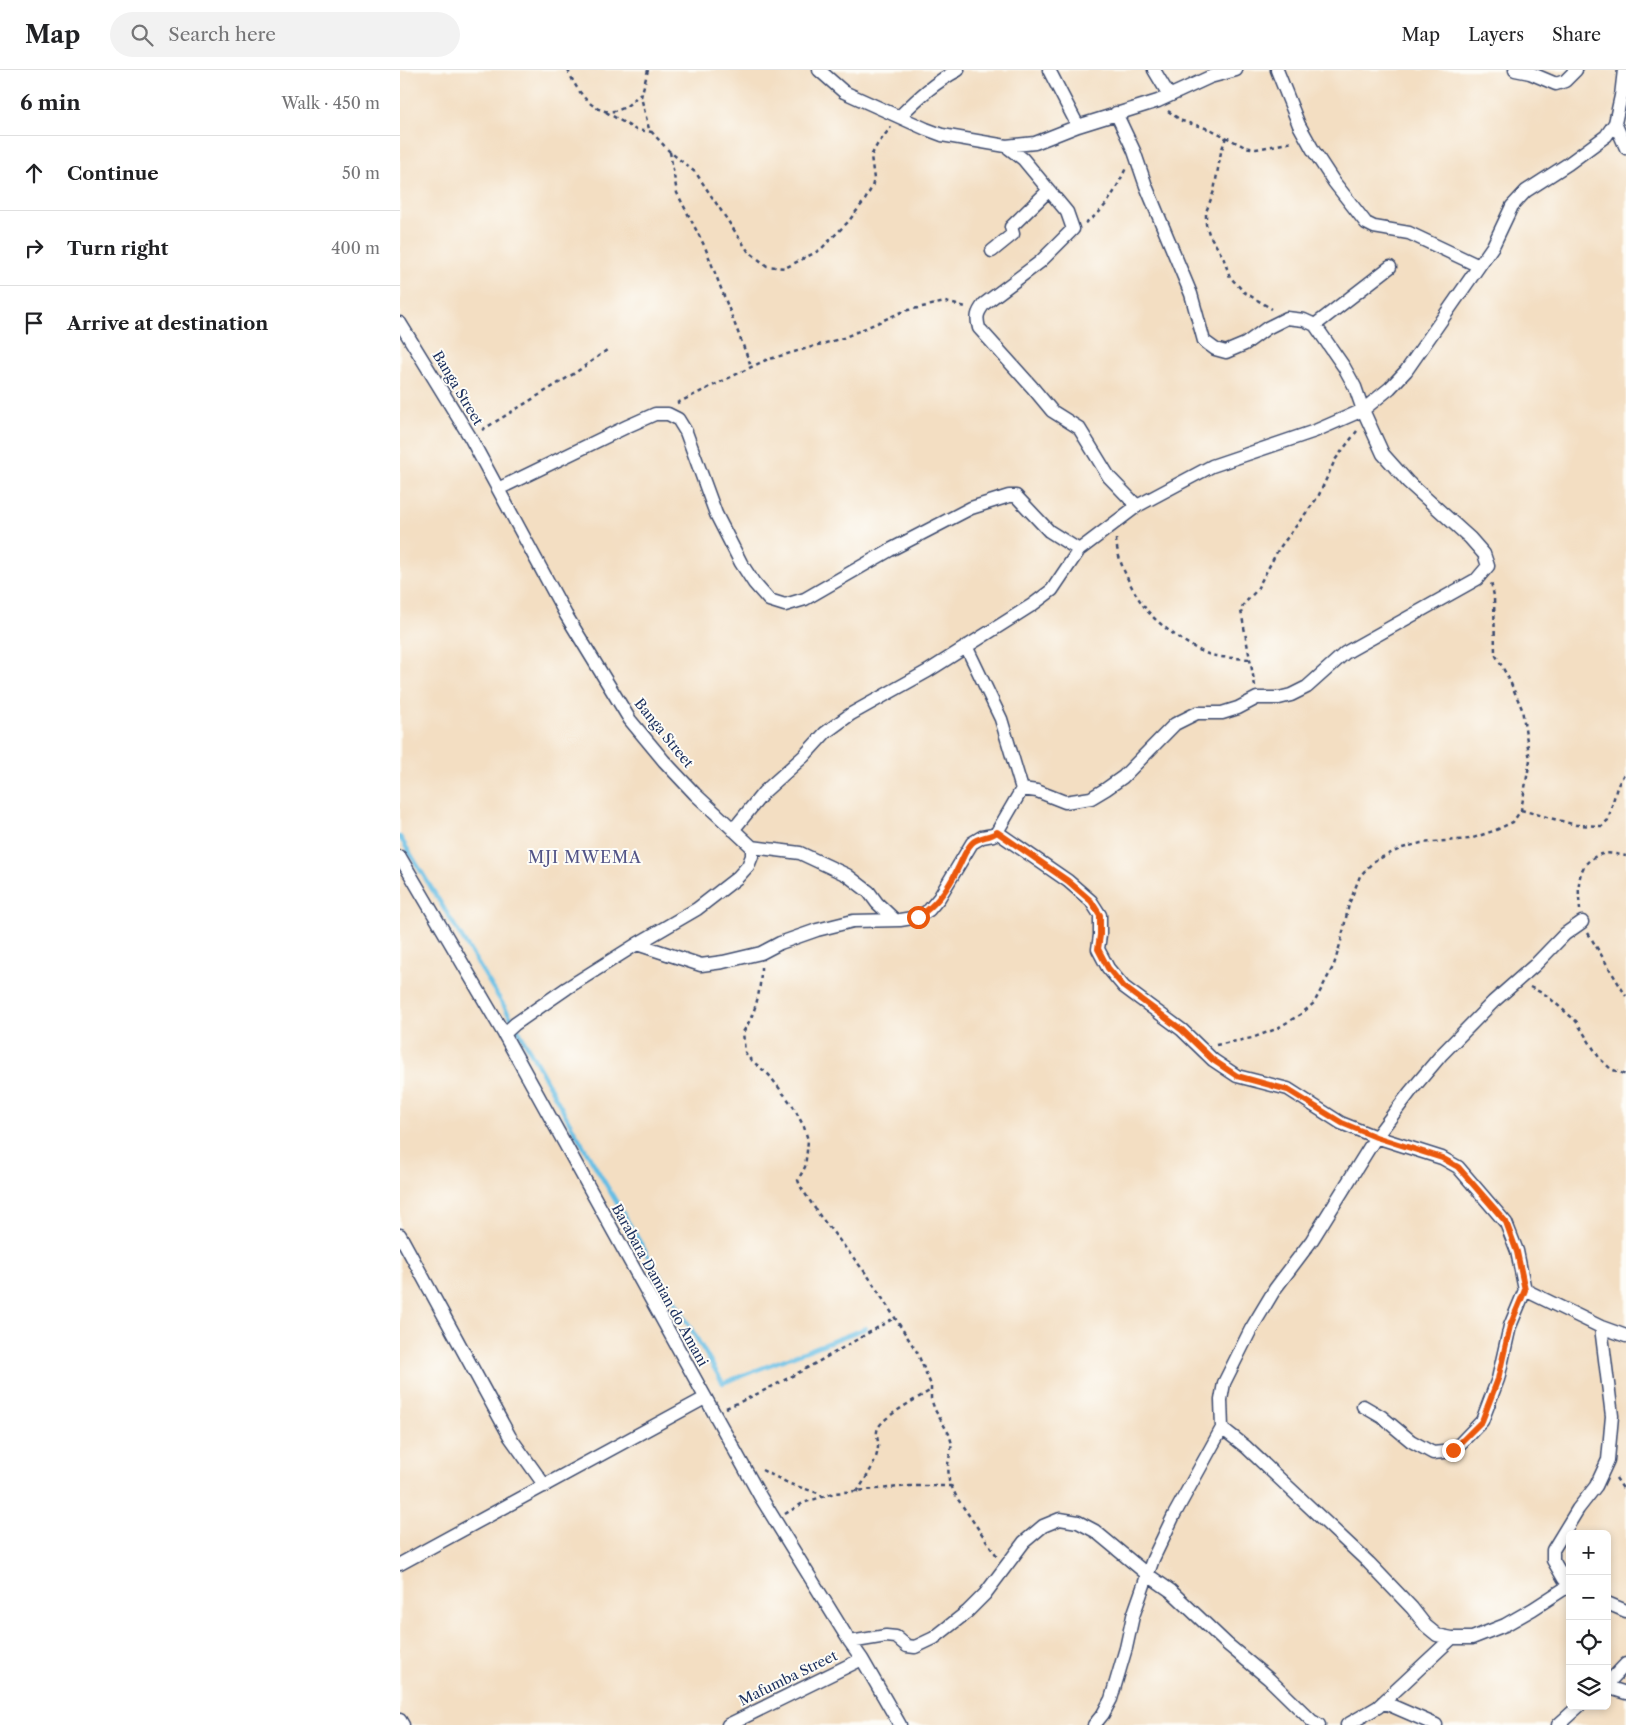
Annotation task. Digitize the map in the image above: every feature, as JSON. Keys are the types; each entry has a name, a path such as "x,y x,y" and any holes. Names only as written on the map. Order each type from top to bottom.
{"street":[{"path":"819,70 844,92 942,135 1006,146 1035,143 1078,126 1164,98 1210,77 1236,70"},
{"path":"900,116 920,96 946,76 958,70"},
{"path":"1049,70 1078,126"},
{"path":"1154,70 1164,98"},
{"path":"1277,70 1299,125 1307,139 1334,182 1366,223 1374,227 1409,233 1479,266"},
{"path":"1515,70 1530,73 1556,84 1565,81 1576,70"},
{"path":"733,830 748,809 804,756 825,732 851,714 928,671 1032,605 1052,590 1079,550 1137,506 1212,466 1315,431 1361,411 1390,388 1406,371 1493,246 1512,206 1526,191 1606,136 1614,123 1624,70"},
{"path":"1022,789 1037,791 1065,802 1091,798 1122,777 1176,724 1197,712 1222,713 1238,708 1257,698 1279,698 1291,695 1307,687 1345,653 1477,579 1488,566 1484,554 1470,538 1394,468 1383,454 1361,411 1355,387 1316,326 1304,320 1287,318 1267,328 1245,344 1226,352 1215,349 1204,341 1191,294 1146,186 1134,151 1116,113"},
{"path":"1614,123 1626,148"},
{"path":"1006,146 1023,159 1067,212 1073,229 1040,262 984,304 978,312 976,319 979,328 1052,411 1079,428 1108,477 1137,506"},
{"path":"992,251 1013,234 1011,227 1048,191"},
{"path":"1316,326 1390,267"},
{"name":"Banga Street","path":"400,323 470,437 566,615 630,720 664,761 695,794 752,847"},
{"path":"498,489 578,449 655,414 668,414 678,419 686,432 716,514 741,563 754,583 769,600 785,605 805,599 890,550 972,508 1009,496 1016,496 1049,531 1079,550"},
{"path":"636,944 700,964 723,962 761,953 780,943 835,925 853,921 895,920 918,917 929,910 948,886 972,843 997,832 1022,789 1001,719 966,646"},
{"path":"997,832 1068,881 1091,901 1100,915 1098,949 1108,968 1124,987 1182,1030 1213,1060 1237,1076 1288,1090 1342,1123 1376,1137 1442,1158 1458,1167 1506,1222 1517,1252 1525,1290 1510,1326 1498,1379 1482,1421 1453,1450 1433,1453 1410,1441 1382,1417 1364,1406"},
{"path":"504,1034 515,1024 567,988 636,944 697,909 737,878 748,866 752,856 752,847 800,853 847,875 869,892 877,903 895,920"},
{"name":"Barabara Damian do Amani","path":"400,857 504,1034 774,1520 862,1659 900,1725"},
{"path":"1094,1725 1103,1714 1111,1699 1133,1616 1153,1559 1174,1515 1222,1428 1221,1400 1224,1383 1251,1329 1275,1289 1312,1240 1376,1137 1410,1092 1442,1054 1493,1002 1542,959 1565,934 1582,922"},
{"path":"400,1235 510,1437 545,1486"},
{"path":"1525,1290 1601,1327 1626,1336"},
{"path":"1566,1581 1553,1560 1553,1550 1578,1509 1596,1486 1608,1460 1612,1416 1601,1327"},
{"path":"400,1563 705,1398"},
{"path":"1222,1428 1246,1447 1369,1563 1412,1608 1426,1626 1437,1635 1452,1638 1472,1638 1505,1625 1566,1587"},
{"path":"850,1642 886,1636 896,1637 907,1646 915,1647 934,1638 967,1612 985,1594 1024,1542 1043,1526 1060,1520 1078,1522 1094,1531 1170,1591 1226,1644 1269,1679 1312,1722 1318,1725"},
{"path":"1611,1605 1626,1611"},
{"path":"1346,1725 1383,1702 1452,1638"},
{"name":"Mafumba Street","path":"728,1725 862,1659"},
{"path":"1611,1681 1626,1664"},
{"path":"1611,1687 1626,1693"},
{"path":"1383,1702 1436,1725"},
{"path":"1558,1725 1575,1710"},
{"path":"400,1720 403,1725"}],"path":[{"path":"568,70 574,86 581,96 590,103 636,130 652,132"},
{"path":"648,70 641,97 649,128 669,151 696,173 748,251 767,266 785,268 820,250 848,222 872,187 874,179 871,156 877,145 900,116"},
{"path":"605,111 621,109 642,92"},
{"path":"1164,98 1169,113 1182,121 1212,130 1245,148 1256,149 1307,139"},
{"path":"1226,137 1221,152 1214,191 1206,212 1206,224 1209,234 1223,258 1230,276 1244,292 1287,318"},
{"path":"669,151 677,193 705,247 751,366"},
{"path":"1073,229 1099,213 1116,188 1134,151"},
{"path":"655,414 751,366 843,338 904,311 945,302 968,307 976,319"},
{"path":"470,437 575,373 607,350"},
{"path":"1257,698 1241,611 1243,605 1256,592 1278,550 1318,497 1335,460 1358,430 1361,411"},
{"path":"1115,522 1116,548 1122,565 1147,610 1179,638 1197,649 1224,658 1249,659"},
{"path":"1200,1048 1252,1038 1302,1014 1314,1003 1334,965 1349,904 1360,876 1374,861 1402,848 1421,843 1470,839 1496,830 1513,822 1521,810 1530,760 1522,709 1509,679 1494,654 1494,596 1488,566"},
{"path":"1521,810 1576,825 1602,826 1608,820 1617,787 1626,770"},
{"path":"1626,856 1603,854 1585,864 1578,883 1582,922 1626,996"},
{"path":"761,953 760,988 751,1020 743,1032 746,1052 750,1059 769,1075 792,1106 804,1127 808,1140 804,1167 798,1180 800,1186 820,1216 868,1276 917,1352 925,1370 935,1410 950,1434 952,1444 948,1464 948,1481 961,1505 1005,1567"},
{"path":"1518,980 1546,996 1576,1021 1600,1059 1611,1069 1626,1075"},
{"path":"714,1414 809,1368 896,1317"},
{"path":"857,1492 874,1461 879,1446 877,1430 883,1420 931,1390"},
{"path":"738,1457 790,1484 822,1496"},
{"path":"774,1520 803,1503 834,1493 910,1486 951,1486"}],"waterway":[{"path":"400,837 515,1024 571,1125 723,1383 866,1328"}],"district":[{"name":"MJI MWEMA","path":"585,857"}],"route":[{"path":"918,917 929,910 948,886 972,843 977,839 993,835 997,832 1068,881 1091,901 1100,915 1098,949 1108,968 1124,987 1182,1030 1213,1060 1237,1076 1288,1090 1342,1123 1376,1137 1442,1158 1458,1167 1506,1222 1517,1252 1525,1290 1510,1326 1498,1379 1482,1421 1453,1450"}]}
